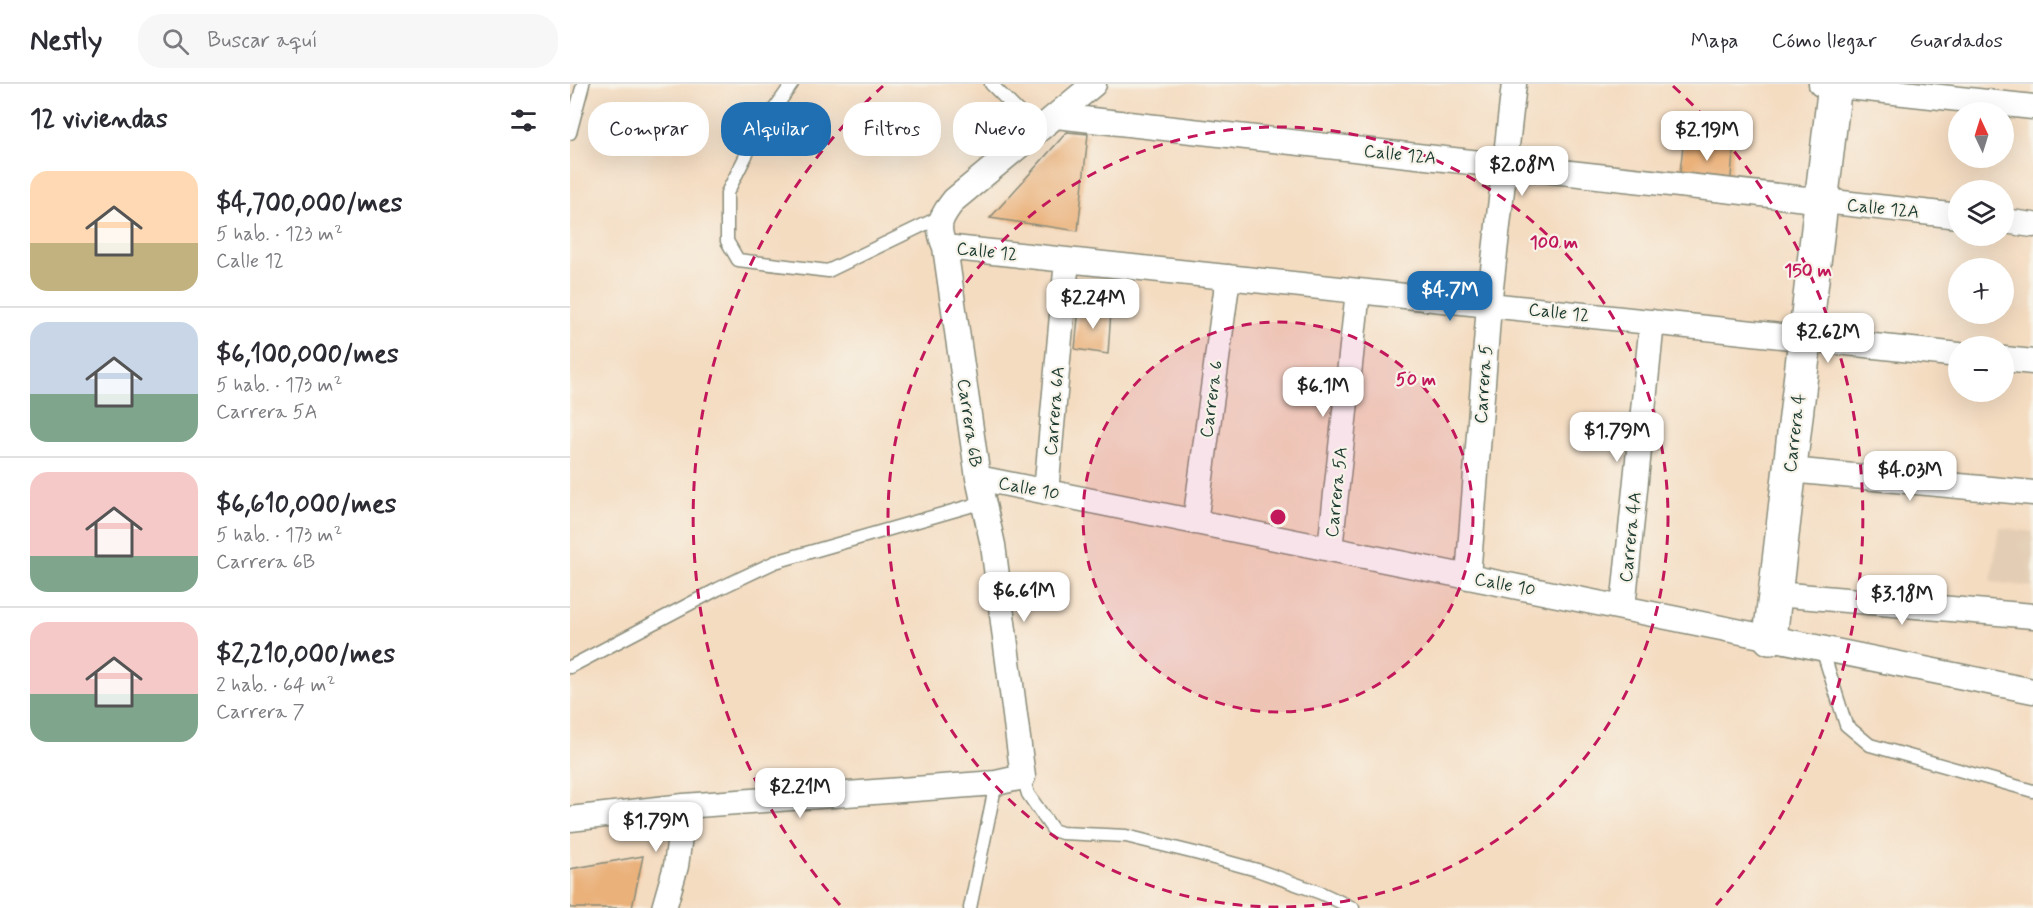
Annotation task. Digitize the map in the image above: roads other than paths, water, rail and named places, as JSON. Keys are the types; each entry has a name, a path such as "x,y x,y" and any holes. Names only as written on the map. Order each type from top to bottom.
{"street":[{"path":"1047,123 1094,84"},
{"name":"Carrera 5","path":"1468,577 1489,304 1514,84"},
{"path":"1830,84 2033,107"},
{"name":"Carrera 4","path":"1770,638 1821,201 1830,84"},
{"name":"Calle 12A","path":"1047,123 1504,166 1948,215"},
{"path":"942,216 954,200 1007,156"},
{"name":"Carrera 6B","path":"942,216 940,235 945,247 978,478 993,544 1023,777"},
{"path":"2014,222 2033,225"},
{"name":"Calle 12","path":"945,247 1948,353"},
{"name":"Carrera 6A","path":"1046,492 1067,260"},
{"name":"Carrera 6","path":"1195,522 1228,277"},
{"name":"Carrera 5A","path":"1330,549 1358,291"},
{"name":"Carrera 4A","path":"1623,608 1652,322"},
{"path":"2014,360 2033,362"},
{"path":"1790,470 2033,493"},
{"name":"Calle 10","path":"978,478 2033,691"},
{"path":"1776,594 2033,616"},
{"path":"570,819 684,806 996,783 1023,777"},
{"path":"664,908 676,866 684,806"}],"lane":[{"path":"570,133 583,84"},
{"path":"792,84 758,132 727,193 727,241 738,260 828,271 942,216"},
{"path":"991,84 1017,102"},
{"path":"570,667 718,589 775,562 984,502"},
{"path":"1822,649 1846,725 1870,745 2033,791"},
{"path":"1023,777 1028,794 1053,830 1062,833 1126,837 1199,854 1257,870 1321,893 1353,908"},
{"path":"970,908 996,783"}]}
